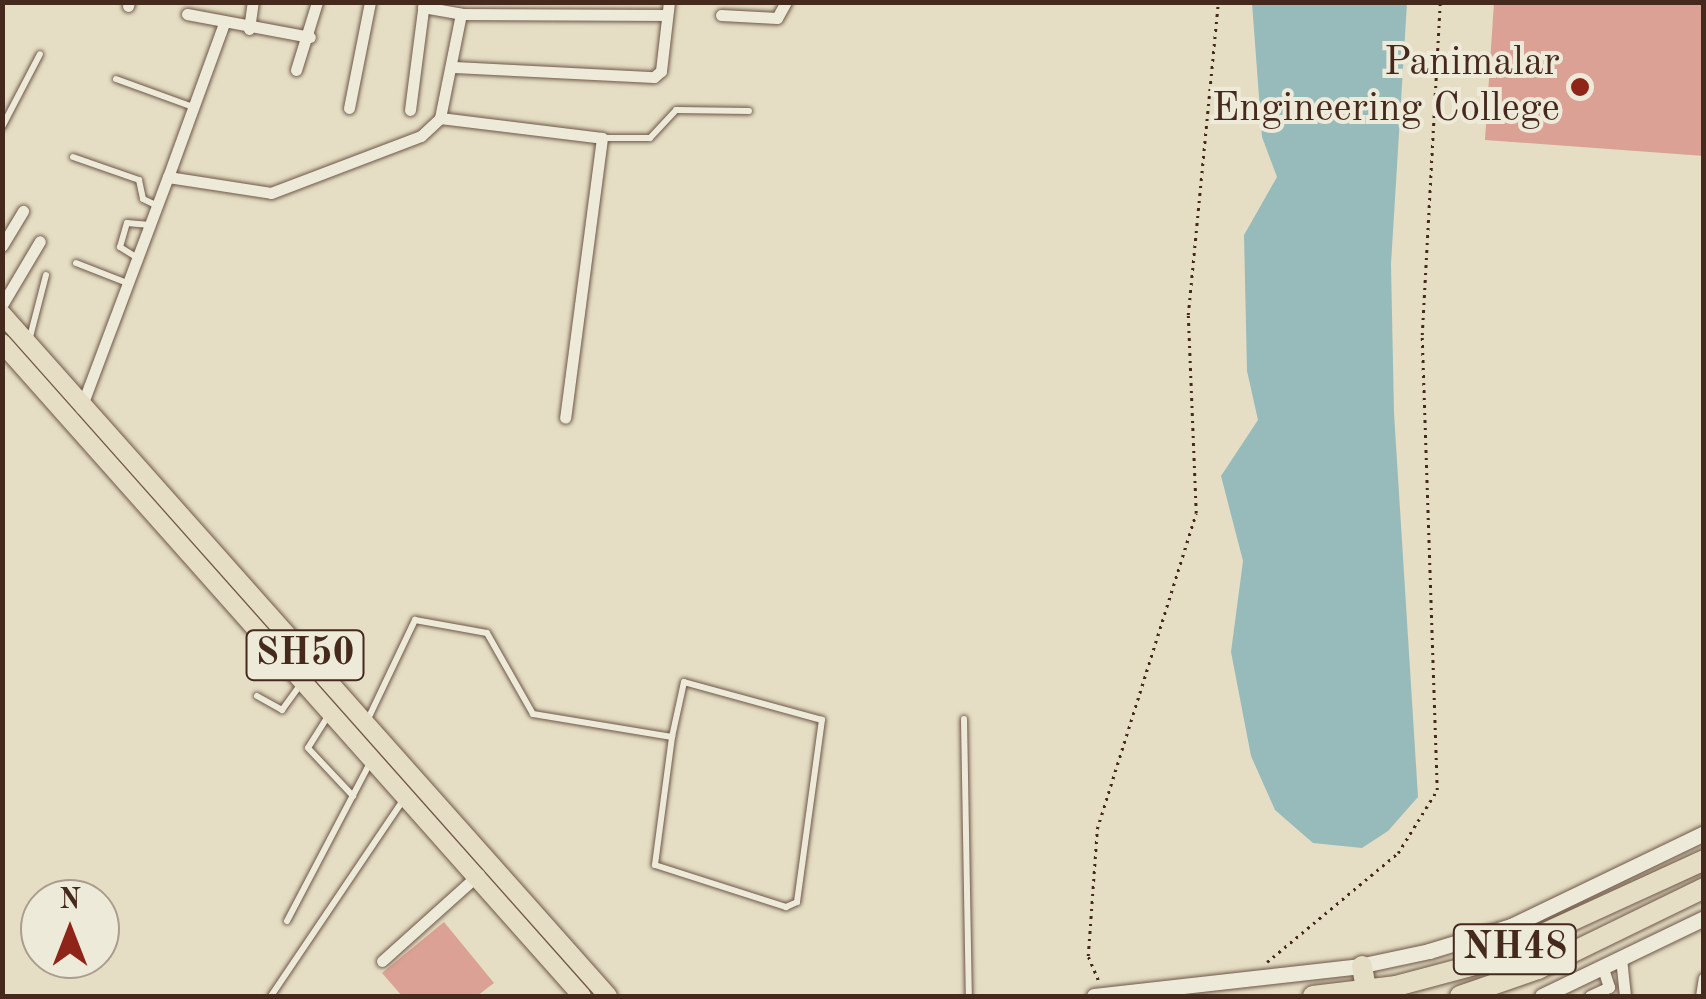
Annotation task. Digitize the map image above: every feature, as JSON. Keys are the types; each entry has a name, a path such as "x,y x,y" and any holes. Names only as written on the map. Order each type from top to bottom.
{"highway":[{"name":"NH48","path":"1312,996 1366,989 1475,965 1704,860"},
{"name":"NH48","path":"1460,996 1538,968 1701,894"},
{"path":"1362,966 1366,989"}],"main road":[{"name":"SH50","path":"2,314 366,724 582,996"},
{"name":"SH50","path":"2,343 405,796 608,996"}],"street":[{"path":"249,29 253,2"},
{"path":"296,70 310,37 317,2"},
{"path":"349,108 370,2"},
{"path":"606,2 606,18"},
{"path":"721,15 776,18 786,2"},
{"path":"410,110 424,5 461,14 606,18 668,9 661,71 654,77 454,67"},
{"path":"188,14 223,26 310,37"},
{"path":"168,177 256,193 288,189 421,136 440,118 454,67 461,14"},
{"path":"76,426 223,26"},
{"path":"440,118 602,138 565,418"},
{"path":"2,246 23,210"},
{"path":"2,305 40,242"},
{"path":"1099,996 1362,966 1511,926 1704,833"},
{"path":"382,961 484,871"},
{"path":"1542,996 1704,918"},
{"path":"1621,958 1625,996"},
{"path":"1590,996 1609,987 1603,968"},
{"path":"1701,996 1704,978"}],"lane":[{"path":"2,127 40,54"},
{"path":"116,79 193,107"},
{"path":"602,138 650,138 676,110 748,112"},
{"path":"73,158 139,180 143,198 158,205"},
{"path":"138,257 120,247 126,223 150,226"},
{"path":"76,263 128,283"},
{"path":"28,342 46,275"},
{"path":"366,724 411,624 420,620 490,636 533,714 672,737"},
{"path":"257,696 282,710 302,681"},
{"path":"684,682 822,720 797,902 786,907 655,866 672,737 684,682"},
{"path":"330,712 308,748 353,796"},
{"path":"964,719 968,996"},
{"path":"287,921 372,759"},
{"path":"271,996 405,796"}],"path":[{"path":"1099,996 1088,956 1097,829 1196,513 1188,315 1218,2"},
{"path":"1246,979 1398,853 1438,790 1422,335 1440,2"}],"water":[{"path":"1252,3 1407,3 1391,264 1394,413 1418,797 1388,831 1362,848 1313,843 1275,810 1251,756 1231,652 1243,561 1221,476 1258,420 1247,371 1244,235 1277,177 1262,137"}],"building":[{"name":"Panimalar Engineering College","path":"1494,2 1704,2 1704,156 1485,140"},
{"path":"444,922 494,983 477,996 402,996 382,973"}],"place":[{"name":"Panimalar Engineering College","path":"1580,87"}]}
